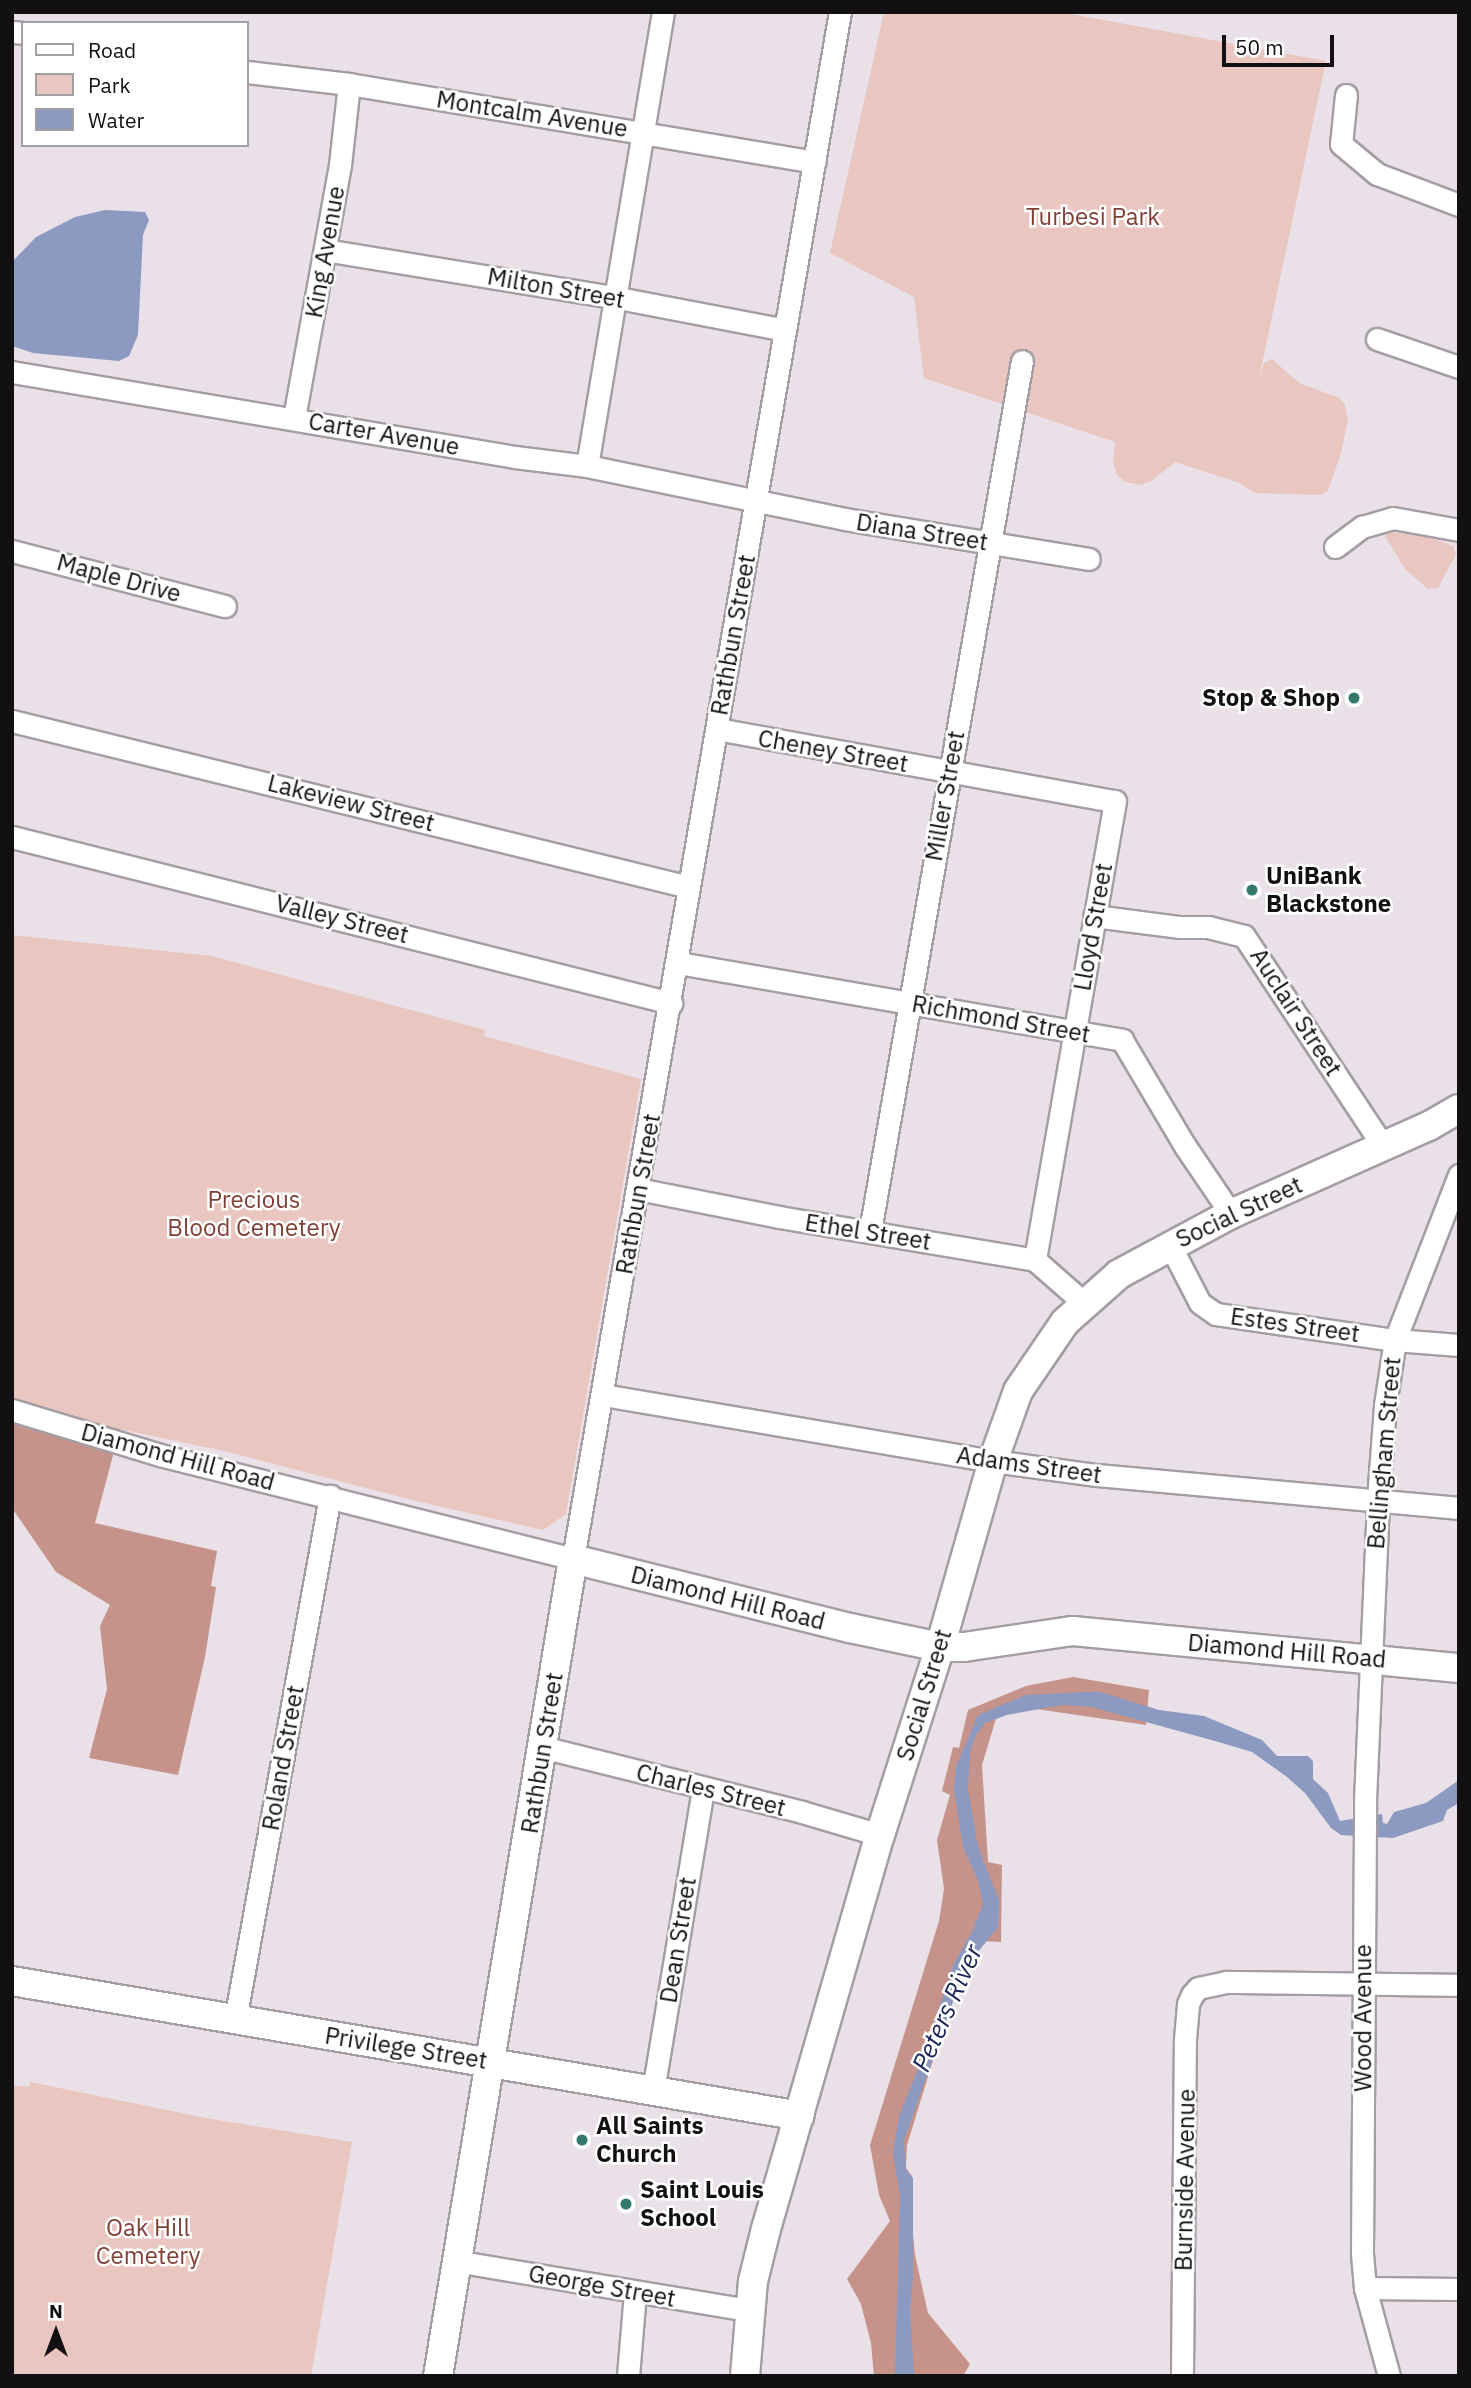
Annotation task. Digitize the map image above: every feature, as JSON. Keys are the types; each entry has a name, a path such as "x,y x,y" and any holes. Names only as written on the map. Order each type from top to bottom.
{"main road":[{"name":"Social Street","path":"745,2376 749,2310 766,2229 880,1835 940,1647 993,1461 1018,1391 1065,1322 1084,1303 1142,1260 1231,1214 1384,1146 1459,1109"},
{"name":"Diamond Hill Road","path":"573,1559 850,1629 940,1647 964,1647 1073,1631 1459,1668"},
{"name":"Rathbun Street","path":"438,2376 488,2062 519,1900 573,1559"},
{"name":"Privilege Street","path":"12,1981 800,2116"}],"street":[{"path":"587,466 618,298 663,12"},
{"name":"Rathbun Street","path":"573,1559 678,963 840,12"},
{"name":"Montcalm Avenue","path":"248,72 349,84 816,162"},
{"name":"King Avenue","path":"294,418 325,250 349,84"},
{"path":"1346,95 1341,144 1377,174 1459,205"},
{"name":"Milton Street","path":"325,250 618,298 785,330"},
{"path":"1377,339 1459,367"},
{"name":"Miller Street","path":"870,1231 1022,361"},
{"name":"Carter Avenue","path":"12,372 503,455 587,466 755,501"},
{"name":"Diana Street","path":"755,501 1089,559"},
{"path":"1335,547 1362,527 1393,517 1459,530"},
{"name":"Maple Drive","path":"12,551 225,606"},
{"name":"Lakeview Street","path":"12,721 690,887"},
{"name":"Cheney Street","path":"717,729 1115,801"},
{"name":"Lloyd Street","path":"1035,1260 1115,801"},
{"name":"Valley Street","path":"12,837 671,1003"},
{"name":"Auclair Street","path":"1094,916 1180,927 1208,927 1244,936 1384,1146"},
{"name":"Richmond Street","path":"678,963 1122,1040 1185,1146 1231,1214"},
{"name":"Bellingham Street","path":"1369,1658 1385,1405 1395,1340 1459,1175"},
{"name":"Ethel Street","path":"638,1189 1035,1260"},
{"name":"Estes Street","path":"1170,1245 1200,1303 1216,1314 1395,1340 1459,1345"},
{"path":"1035,1260 1084,1303"},
{"name":"Adams Street","path":"603,1395 993,1461 1097,1475 1459,1508"},
{"name":"Diamond Hill Road","path":"12,1410 160,1455 573,1559"},
{"name":"Roland Street","path":"235,2020 330,1496"},
{"name":"Wood Avenue","path":"1369,1658 1364,1844 1362,2252 1365,2288 1389,2376"},
{"name":"Charles Street","path":"542,1747 880,1835"},
{"name":"Dean Street","path":"653,2091 703,1788"},
{"name":"Burnside Avenue","path":"1182,2376 1185,2039 1188,2004 1198,1988 1226,1982 1363,1986"},
{"path":"1363,1986 1459,1985"},
{"name":"George Street","path":"455,2261 749,2310"},
{"path":"1365,2288 1459,2289"},
{"path":"628,2376 635,2293"}],"green space":[{"name":"Turbesi Park","path":"884,12 1060,12 1326,61 1259,378 1264,363 1272,359 1299,383 1339,398 1345,405 1348,420 1341,453 1328,491 1319,495 1255,493 1237,482 1175,462 1151,481 1141,485 1126,482 1117,475 1113,462 1115,442 924,378 914,297 830,253"},
{"path":"1390,532 1425,536 1453,546 1456,554 1438,588 1428,589 1405,569 1385,536"},
{"name":"Precious Blood Cemetery","path":"12,935 212,956 485,1030 484,1036 641,1079 566,1514 543,1530 412,1500 228,1452 49,1414 12,1401"},
{"name":"Oak Hill Cemetery","path":"30,2082 211,2119 352,2142 311,2376 12,2376 12,2085 29,2087"}],"shaded area":[{"path":"12,1401 49,1414 120,1429 95,1523 217,1551 211,1586 216,1587 205,1657 178,1775 89,1758 107,1689 100,1626 110,1605 56,1572 12,1508"},
{"path":"1073,1677 1149,1690 1146,1725 1036,1709 997,1715 982,1765 988,1862 1002,1865 1001,1942 981,1941 962,1966 907,2145 906,2168 912,2176 909,2192 915,2255 928,2313 970,2364 963,2376 874,2376 871,2343 861,2304 847,2279 890,2221 879,2195 870,2145 939,1921 944,1889 937,1840 950,1795 942,1791 953,1747 959,1748 968,1710 1026,1686"}],"water":[{"path":"105,210 145,212 149,220 143,235 138,335 129,356 119,361 33,353 12,346 12,262 36,237 75,217"},
{"name":"Peters River","path":"1100,1692 1159,1710 1204,1716 1262,1740 1277,1756 1308,1756 1313,1761 1313,1779 1328,1793 1340,1821 1382,1814 1383,1823 1387,1824 1394,1812 1426,1803 1459,1780 1459,1803 1447,1810 1443,1821 1393,1838 1341,1835 1331,1828 1305,1793 1252,1752 1092,1707 1062,1705 1007,1715 985,1723 976,1735 970,1752 968,1790 978,1847 999,1900 998,1927 965,1968 904,2140 906,2170 913,2178 913,2279 910,2311 914,2376 895,2376 900,2196 893,2153 899,2116 921,2062 954,1963 972,1932 983,1904 978,1881 963,1847 954,1789 956,1767 978,1715 1026,1695"}],"place":[{"name":"Stop & Shop","path":"1354,698"},
{"name":"UniBank Blackstone","path":"1252,890"},
{"name":"All Saints Church","path":"582,2140"},
{"name":"Saint Louis School","path":"626,2204"}]}
